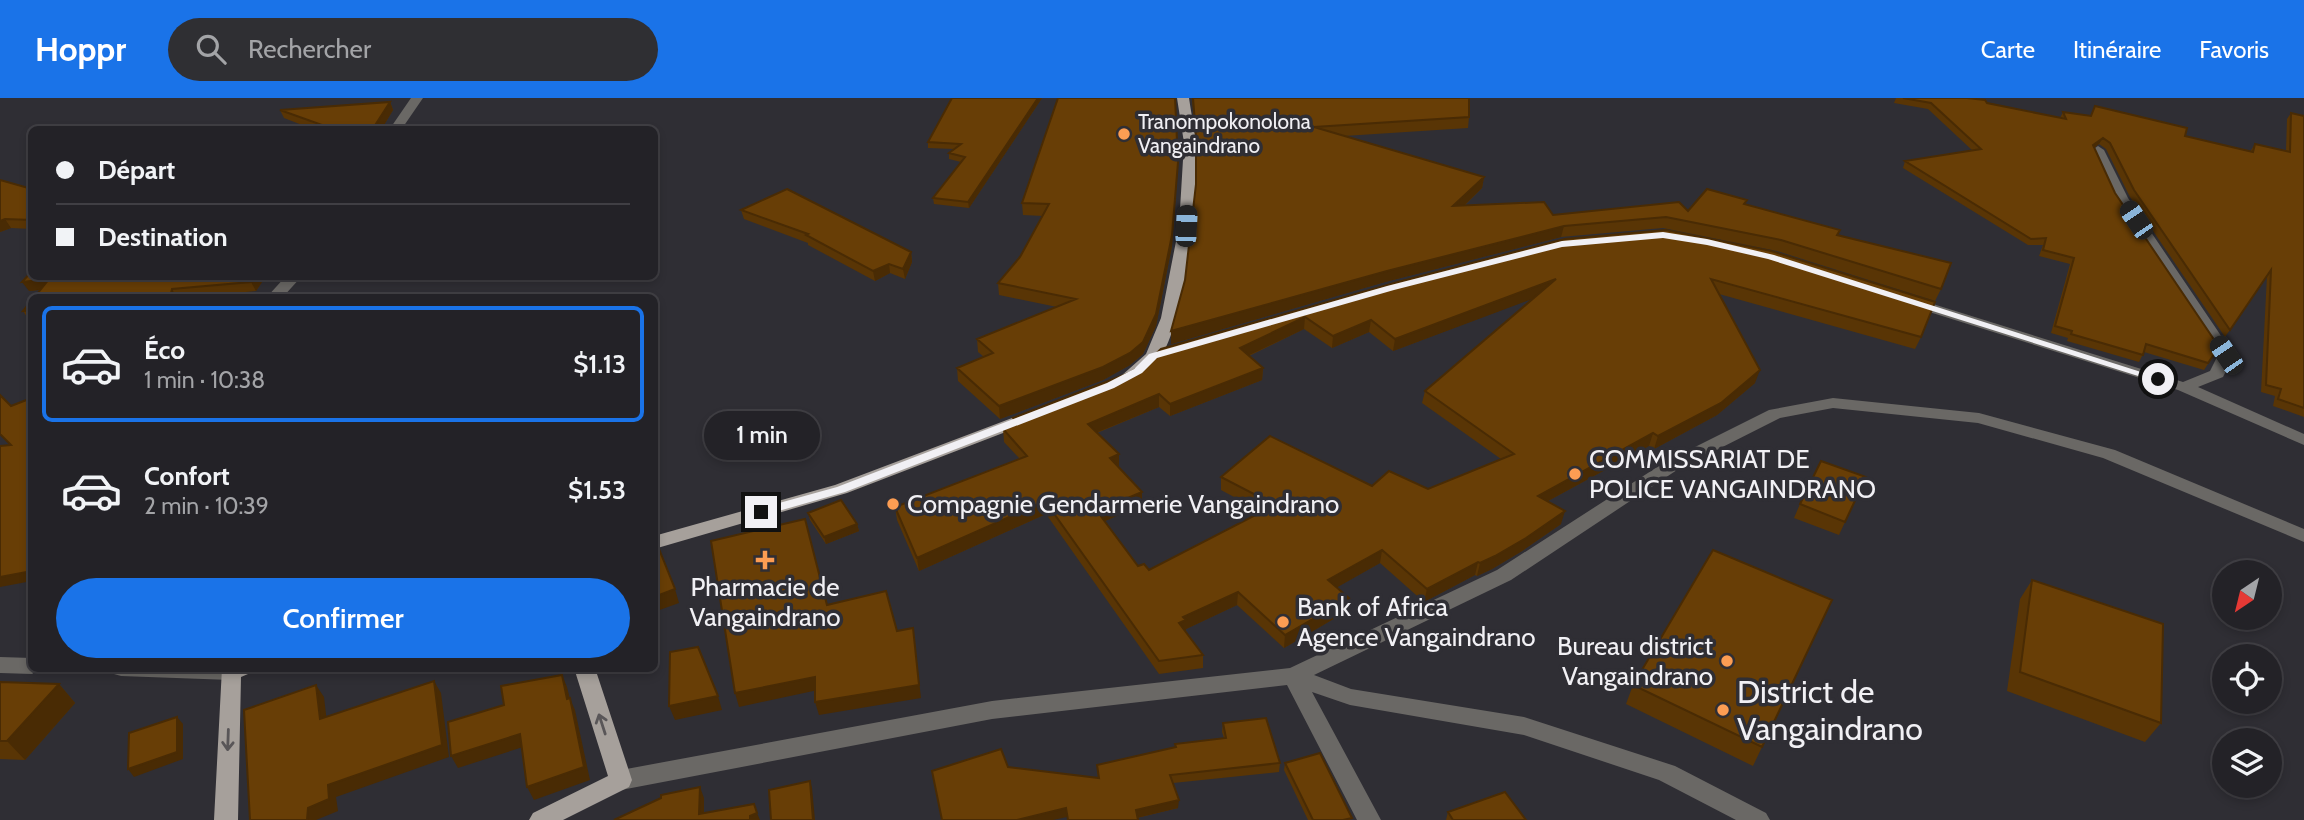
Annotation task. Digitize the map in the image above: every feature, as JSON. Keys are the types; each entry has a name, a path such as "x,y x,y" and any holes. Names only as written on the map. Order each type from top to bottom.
{"main road":[{"path":"1110,385 1138,371 1160,354 1186,226 1190,143 1183,98"},
{"path":"658,542 841,489 1049,409"},
{"path":"226,820 234,672"},
{"path":"541,820 621,780 585,672"}],"street":[{"path":"398,126 417,98"},
{"path":"2098,150 2121,198 2226,355 2217,374 2184,387"},
{"path":"277,294 291,280"},
{"path":"1891,295 2184,387 2304,440"},
{"path":"621,780 992,710 1293,676 1504,575 1671,467 1776,414 1833,403 1979,418 2109,454 2304,536"},
{"path":"0,665 28,666"},
{"path":"1293,676 1370,820"},
{"path":"1293,676 1350,697 1524,726 1667,773 1758,820"}],"building":[{"path":"952,98 1038,98 968,202 933,198 965,157 949,153 961,144 928,142"},
{"path":"1058,98 1175,98 1178,162 1172,235 1156,314 1143,342 1130,353 1103,367 999,406 957,368 993,353 977,339 1076,299 998,283 1020,257 1049,204 1022,203"},
{"path":"1193,98 1469,98 1469,117 1314,127 1484,177 1453,206 1544,202 1553,215 1679,202 1688,211 1707,189 1747,200 1744,204 1840,230 1837,235 1951,263 1941,289 1781,240 1666,217 1564,226 1387,271 1171,331 1185,280 1196,184"},
{"path":"1903,98 1985,100 1987,103 2066,119 2063,112 2091,116 2095,106 2187,128 2185,136 2253,152 2255,144 2290,152 2291,113 2304,116 2304,408 2278,399 2281,389 2266,385 2271,270 2230,330 2134,190 2110,143 2103,138 2093,145 2115,193 2219,347 2208,363 2146,344 2143,355 2071,334 2072,331 2055,326 2074,258 2043,250 2046,238 2031,239 1905,161 1981,149 1931,103"},
{"path":"390,102 375,126 325,126 280,110"},
{"path":"0,180 28,188 28,220 0,221"},
{"path":"787,189 911,252 903,269 889,264 873,271 806,235 808,234 741,210"},
{"path":"1666,230 1771,251 1935,302 1921,337 1711,279 1760,370 1721,403 1658,436 1653,433 1538,496 1565,511 1495,556 1427,589 1382,550 1328,580 1349,598 1285,635 1238,592 1183,617 1186,620 1179,623 1203,655 1159,661 1045,501 917,558 895,507 1027,456 1003,429 1018,423 1013,418 1129,373 1161,349 1398,282 1565,239","holes":["1556,279 1425,391 1514,454 1428,489 1389,471 1372,486 1270,436 1221,477 1275,505 1149,570 1144,564 1138,566 1097,511 1142,492 1110,458 1119,454 1088,424 1159,394 1170,404 1263,368 1240,348 1305,317 1333,336 1371,320 1395,339"]},
{"path":"48,280 252,280 172,289 171,294 37,294"},
{"path":"0,395 11,406 28,399 28,572 0,577 0,446 11,445 0,434"},
{"path":"1821,461 1866,477 1845,522 1800,504"},
{"path":"841,500 857,524 824,537 808,513"},
{"path":"805,519 827,605 886,591 897,631 913,628 919,685 815,702 815,677 735,693 711,541"},
{"path":"658,546 675,589 658,595"},
{"name":"Bureau district Vangaindrano","path":"1713,550 1832,600 1762,747 1633,685"},
{"path":"2032,580 2163,624 2161,723 2020,672"},
{"path":"698,647 718,696 669,706 670,652"},
{"path":"562,675 567,699 570,698 584,767 527,787 520,734 451,756 448,722 504,705 501,686"},
{"path":"434,681 442,745 328,785 329,799 308,808 307,820 250,820 244,710 316,685 320,719"},
{"path":"0,682 59,684 7,741 0,741"},
{"path":"177,717 177,752 128,769 129,733"},
{"path":"1266,718 1280,763 1170,775 1179,800 1136,810 1138,820 1068,820 1066,808 1017,820 942,820 932,771 1001,749 1008,767 1099,778 1097,765 1176,747 1175,744 1226,738 1223,723"},
{"path":"1320,753 1352,818 1313,820 1285,763"},
{"path":"810,781 813,820 771,820 769,790"},
{"path":"700,787 699,814 754,804 757,813 750,816 750,820 614,820 661,798 661,795"},
{"path":"1505,792 1526,820 1453,820 1448,812"}],"place":[{"name":"Tranompokonolona Vangaindrano","path":"1124,134"},
{"name":"COMMISSARIAT DE POLICE VANGAINDRANO","path":"1575,474"},
{"name":"Compagnie Gendarmerie Vangaindrano","path":"893,504"},
{"name":"Pharmacie de Vangaindrano","path":"765,560"},
{"name":"Bank of Africa Agence Vangaindrano","path":"1283,622"},
{"name":"Bureau district Vangaindrano","path":"1727,661"},
{"name":"District de Vangaindrano","path":"1723,710"}],"route":[{"path":"761,512 841,489 1110,385 1138,371 1153,356 1391,288 1562,244 1663,235 1707,242 1771,257 2158,379"}]}
